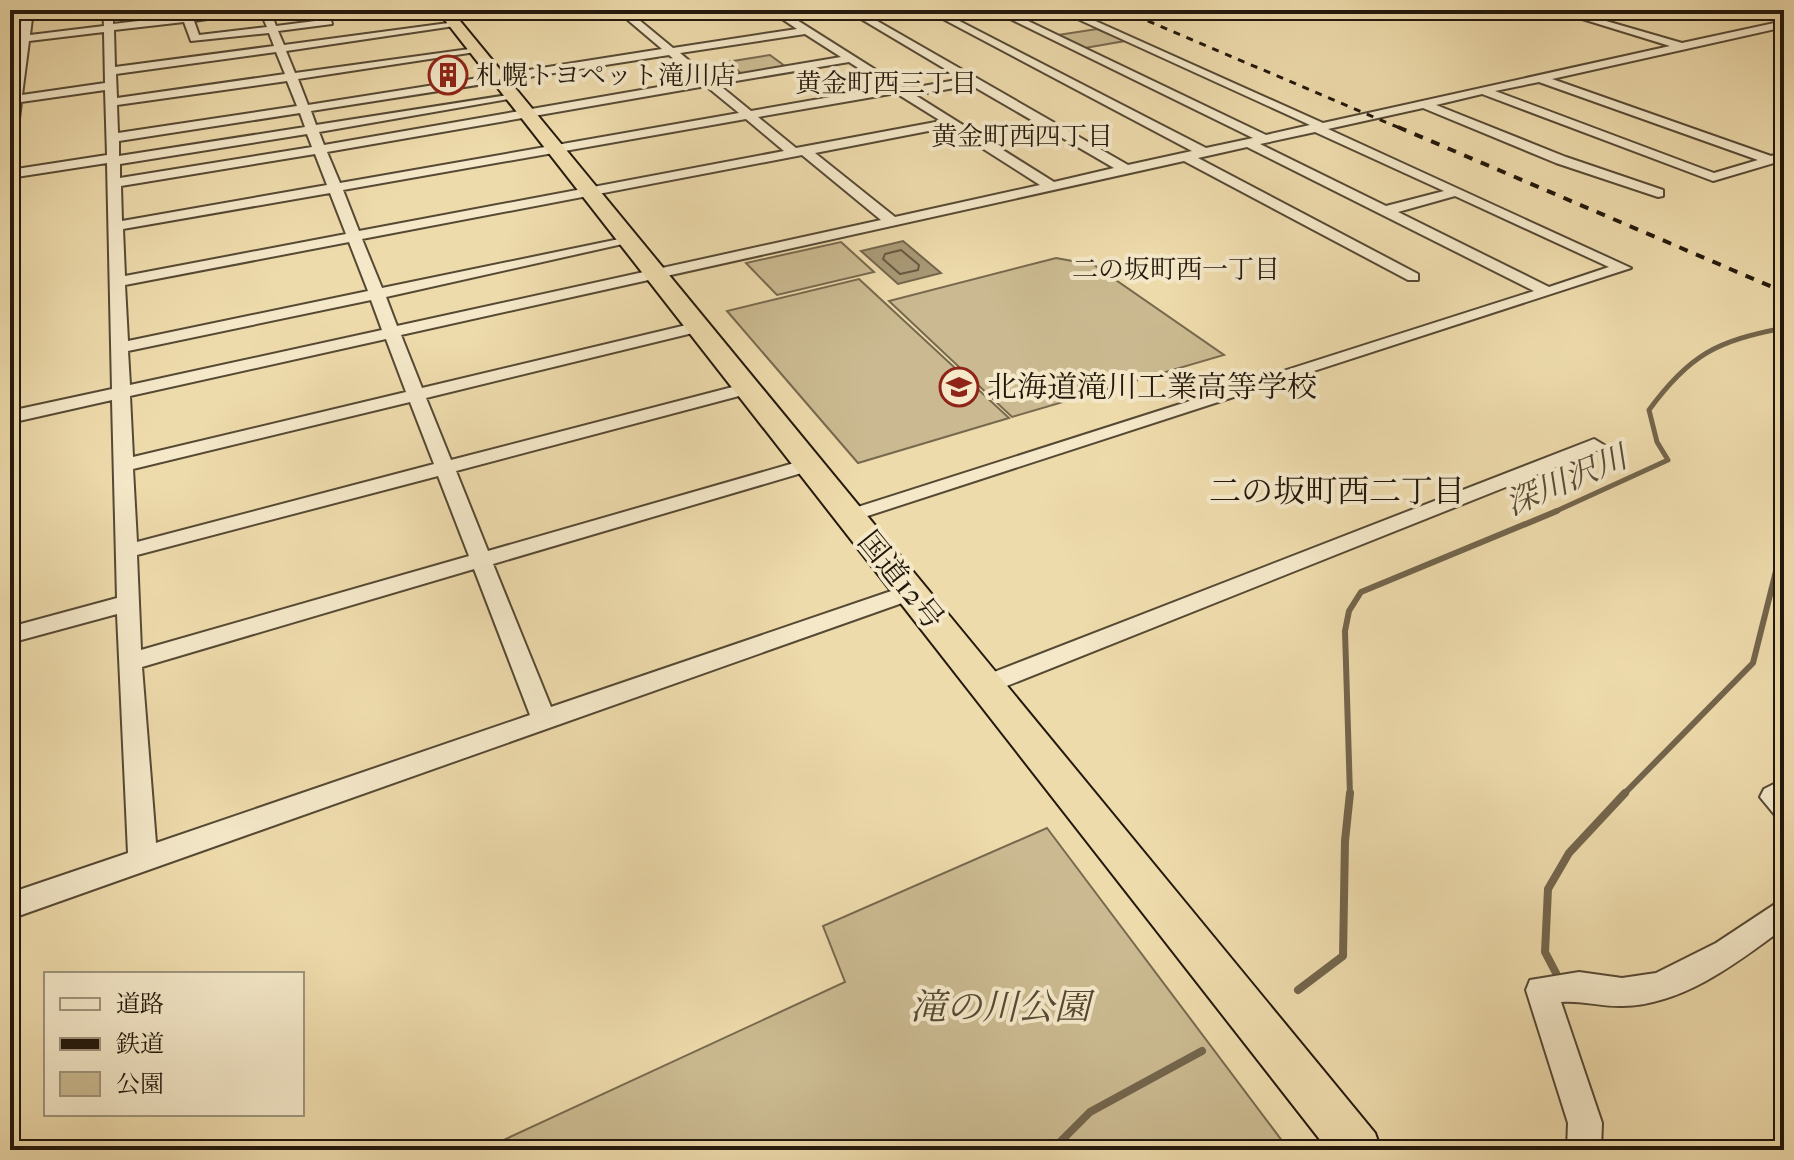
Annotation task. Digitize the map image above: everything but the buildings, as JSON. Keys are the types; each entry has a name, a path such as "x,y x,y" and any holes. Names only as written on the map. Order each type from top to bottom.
{"highway":[{"name":"国道12号","path":"450,18 1358,1150"}],"street":[{"path":"10,143 13,100 28,10"},
{"path":"121,10 108,11 108,28 130,662 143,861"},
{"path":"10,40 256,10"},
{"path":"265,10 544,720"},
{"path":"188,18 195,39 329,22 323,10"},
{"path":"621,10 748,115 893,222"},
{"path":"774,10 1051,186"},
{"path":"851,10 1126,170"},
{"path":"931,10 1205,153"},
{"path":"997,10 1265,139"},
{"path":"1558,10 1681,47"},
{"path":"849,516 1623,268 1172,59 1062,12"},
{"path":"966,28 1042,16"},
{"path":"110,71 280,48 450,18"},
{"path":"10,417 1784,24"},
{"path":"114,183 319,149 670,51 806,31"},
{"path":"111,102 477,51"},
{"path":"112,138 305,109 708,82 851,59"},
{"path":"1063,79 1172,59"},
{"path":"1539,78 1777,158"},
{"path":"117,226 748,115 973,81"},
{"path":"13,100 111,86"},
{"path":"1483,91 1713,177 1777,158"},
{"path":"10,174 513,96"},
{"path":"1424,104 1561,160 1658,193"},
{"path":"117,282 950,123"},
{"path":"1249,143 1548,292"},
{"path":"1187,157 1413,277"},
{"path":"1384,211 1456,192"},
{"path":"119,348 629,241"},
{"path":"125,465 699,327"},
{"path":"128,551 748,388"},
{"path":"985,685 1594,445"},
{"path":"130,662 808,465"},
{"path":"10,906 911,592"},
{"path":"10,635 128,603"},
{"path":"1784,790 1773,797 1784,806"},
{"path":"1584,1150 1585,1123 1541,990 1579,986 1622,992 1659,987 1727,953 1784,911"}],"green space":[{"path":"1097,29 1125,41 1085,48 1058,35"},
{"path":"770,55 786,67 742,74 727,62"},
{"path":"841,242 874,272 777,295 746,263"},
{"path":"1056,258 1094,265 1224,355 1012,417 889,301"},
{"path":"859,279 1009,418 858,463 727,311"},
{"name":"滝の川公園","path":"1047,828 1289,1150 482,1150 845,982 823,926"}],"water":[{"path":"903,241 941,273 898,284 861,251"}],"waterway":[{"path":"1780,30 1784,31"},
{"name":"深川沢川","path":"1552,513 1668,460 1657,442 1649,410 1678,375 1723,345 1784,328"},
{"name":"深川沢川","path":"1350,793 1345,631 1349,611 1361,592 1557,511"},
{"path":"1623,795 1753,663 1784,539"},
{"name":"深川沢川","path":"1298,990 1343,956 1345,841 1350,793"},
{"path":"1556,973 1545,952 1548,889 1569,853 1625,793"},
{"name":"深川沢川","path":"1052,1150 1090,1112 1202,1051"}],"railway":[{"path":"1122,10 1402,129"},
{"path":"1398,127 1784,292"}],"place":[{"name":"札幌トヨペット滝川店","path":"448,75"},
{"name":"北海道滝川工業高等学校","path":"959,387"}],"district":[{"name":"黄金町西三丁目","path":"886,83"},
{"name":"黄金町西四丁目","path":"1022,136"},
{"name":"二の坂町西一丁目","path":"1176,269"},
{"name":"二の坂町西二丁目","path":"1337,491"}]}
